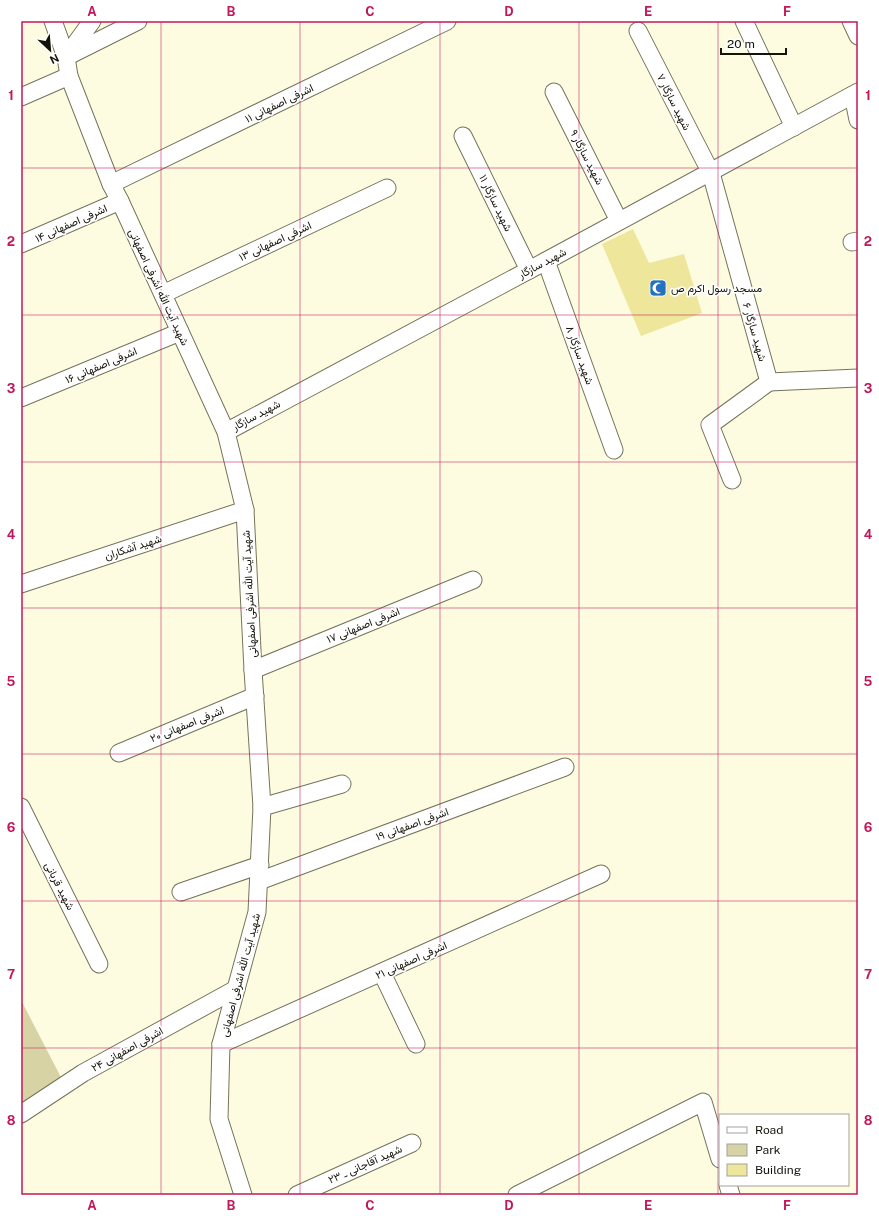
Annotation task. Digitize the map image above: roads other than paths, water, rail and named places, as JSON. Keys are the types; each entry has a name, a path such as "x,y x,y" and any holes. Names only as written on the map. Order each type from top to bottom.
{"street":[{"name":"شهید آیت الله اشرفی اصفهانی","path":"53,21 66,57 69,76 111,184 226,432 245,510 262,807 257,912 221,1044 219,1119 243,1195"},
{"path":"66,57 92,21"},
{"path":"66,57 138,21"},
{"name":"اشرفی اصفهانی ۱۱","path":"111,184 447,21"},
{"path":"744,21 794,127"},
{"path":"851,21 858,36"},
{"name":"شهید سازگار ۷","path":"638,31 711,172"},
{"path":"21,97 69,76"},
{"name":"شهید سازگار ۹","path":"554,92 619,222"},
{"path":"855,94 858,120"},
{"name":"شهید سازگار","path":"226,432 855,94"},
{"name":"شهید سازگار ۱۱","path":"464,136 529,270"},
{"name":"شهید سازگار ۶","path":"711,172 769,382"},
{"name":"اشرفی اصفهانی ۱۳","path":"163,294 387,188"},
{"name":"اشرفی اصفهانی ۱۴","path":"21,244 120,201"},
{"name":"شهید سازگار ۸","path":"546,261 614,450"},
{"name":"اشرفی اصفهانی ۱۶","path":"21,398 180,332"},
{"path":"732,480 710,425 769,382 858,378"},
{"name":"شهید آشکاران","path":"21,584 245,510"},
{"name":"اشرفی اصفهانی ۱۷","path":"253,670 473,580"},
{"name":"اشرفی اصفهانی ۲۰","path":"118,752 255,696"},
{"name":"اشرفی اصفهانی ۱۹","path":"181,892 259,873 565,767"},
{"path":"262,807 342,784"},
{"name":"شهید قربانی","path":"21,807 99,964"},
{"name":"اشرفی اصفهانی ۲۱","path":"221,1044 601,874"},
{"path":"382,973 416,1044"},
{"name":"اشرفی اصفهانی ۲۴","path":"21,1114 83,1073 236,989"},
{"path":"516,1195 703,1102 719,1156"},
{"name":"شهید آقاجانی ـ ۲۳","path":"297,1195 412,1143"}],"place":[{"name":"مسجد رسول اکرم ص","path":"658,288"}]}
